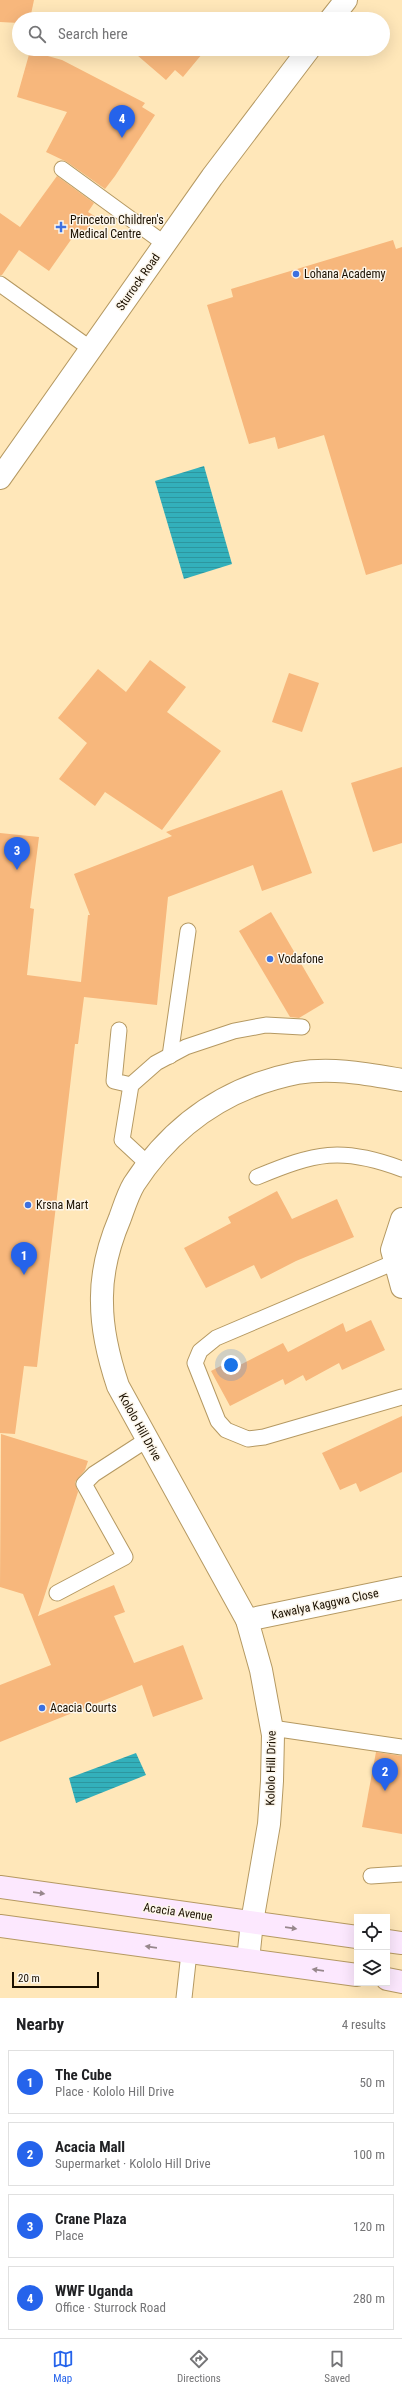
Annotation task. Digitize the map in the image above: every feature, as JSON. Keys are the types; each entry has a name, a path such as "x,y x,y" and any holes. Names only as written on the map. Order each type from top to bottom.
{"main road":[{"name":"Acacia Avenue","path":"0,1887 354,1937"},
{"path":"0,1926 354,1975"},
{"path":"390,1941 402,1943"},
{"path":"390,1980 402,1982"}],"street":[{"path":"337,12 346,0"},
{"name":"Sturrock Road","path":"0,478 165,244 304,56"},
{"name":"Kololo Hill Drive","path":"248,1960 252,1922 269,1824 272,1781 272,1728 261,1670 247,1620 118,1386 107,1350 102,1302 108,1246 133,1185 172,1135 209,1106 256,1084 298,1073 347,1071 402,1080"},
{"path":"402,1219 392,1250 402,1287"},
{"name":"Kawalya Kaggwa Close","path":"247,1620 402,1588"}],"lane":[{"path":"62,168 165,244"},
{"path":"0,284 91,349"},
{"path":"170,1056 188,931"},
{"path":"149,1165 122,1140 131,1085 156,1063 186,1046 234,1030 266,1025 302,1027"},
{"path":"119,1030 114,1081 131,1085"},
{"path":"257,1177 290,1163 340,1153 380,1160 402,1169"},
{"path":"395,1262 216,1338 200,1351 195,1363 218,1421 226,1430 248,1439 264,1437 402,1397"},
{"path":"57,1593 125,1557 84,1484 94,1474 148,1439"},
{"path":"272,1728 402,1747"},
{"path":"371,1876 402,1874"},
{"path":"184,1998 189,1953"}],"water":[{"path":"204,466 232,564 184,579 155,481"},
{"path":"136,1753 146,1775 76,1803 69,1778"}],"building":[{"path":"0,0 34,0 31,12 12,12 12,23 0,22"},
{"path":"29,56 48,56 62,60 145,103 142,107 155,115 105,189 67,162 46,152 67,112 17,97"},
{"path":"138,56 200,56 183,77 175,70 166,80"},
{"path":"57,176 94,203 88,212 96,217 81,238 75,234 49,271 19,250 2,275 0,275 0,213 20,227"},
{"path":"393,240 396,249 402,247 402,564 366,575 324,435 278,449 275,437 249,444 207,305 233,297 231,289"},
{"path":"150,660 186,687 167,712 221,751 162,830 105,792 95,806 59,779 87,743 58,718 98,669 126,692"},
{"path":"289,673 319,683 302,732 272,722"},
{"path":"402,767 402,843 373,852 351,783"},
{"path":"282,790 312,873 262,891 253,865 168,897 157,1005 84,997 78,1044 75,1044 37,1367 24,1366 15,1434 0,1433 0,833 39,837 30,908 34,909 27,975 81,982 88,915 90,915 74,874 172,836 166,832"},
{"path":"271,912 324,1003 299,1018 290,1017 239,931"},
{"path":"277,1191 292,1219 337,1199 354,1237 296,1261 261,1279 254,1265 206,1288 184,1248 231,1223 228,1217"},
{"path":"371,1320 385,1350 342,1370 339,1363 306,1381 303,1375 285,1385 283,1379 230,1406 211,1371 232,1360 236,1367 283,1343 288,1352 343,1323 346,1332"},
{"path":"402,1416 402,1472 360,1492 356,1483 340,1490 322,1453"},
{"path":"1,1434 88,1461 85,1470 75,1482 78,1492 38,1616 114,1585 125,1612 114,1616 134,1663 183,1645 203,1699 153,1717 142,1685 0,1742 0,1685 51,1665 23,1594 0,1587"},
{"path":"376,1752 402,1756 402,1834 362,1827"}],"place":[{"name":"WWF Uganda","path":"122,138"},
{"name":"Princeton Children's Medical Centre","path":"61,227"},
{"name":"Lohana Academy","path":"296,274"},
{"name":"Crane Plaza","path":"17,870"},
{"name":"Vodafone","path":"270,959"},
{"name":"Krsna Mart","path":"28,1205"},
{"name":"The Cube","path":"24,1275"},
{"name":"Acacia Courts","path":"42,1708"},
{"name":"Acacia Mall","path":"385,1791"}]}
